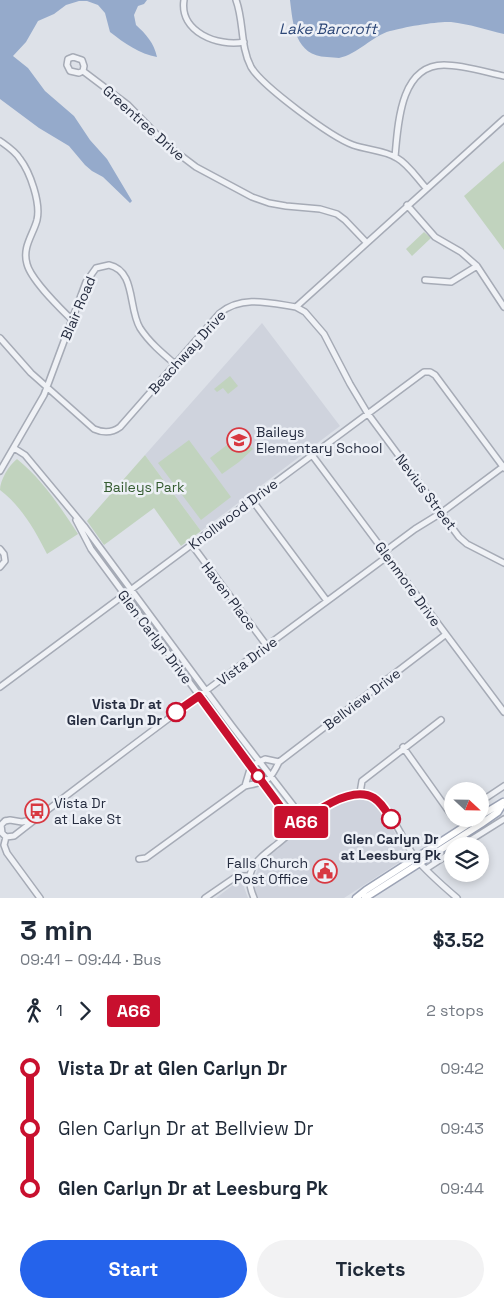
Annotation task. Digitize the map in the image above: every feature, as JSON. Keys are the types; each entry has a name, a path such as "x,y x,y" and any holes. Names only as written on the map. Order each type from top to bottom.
{"main road":[{"path":"361,898 366,890 498,812 504,802"},
{"path":"489,811 504,802"},
{"path":"418,861 464,828"}],"street":[{"path":"184,0 185,14 190,24 198,32 216,41 244,42"},
{"path":"236,0 240,10 245,53 256,74 269,88 344,141 395,157 403,162 426,188"},
{"path":"395,157 397,137 407,91 419,72 442,64 504,76"},
{"name":"Greentree Drive","path":"83,72 128,105 167,145 196,167 252,197 269,203 320,209 337,214 366,242"},
{"path":"296,306 504,118"},
{"path":"0,141 12,150 22,163 37,201 38,218 26,250 28,269 50,297 72,320"},
{"path":"407,205 429,232 461,252 477,266 504,307"},
{"name":"Blair Road","path":"0,471 47,389 89,276 96,268 112,266 121,271 127,280 134,314 139,327 148,339 175,364"},
{"path":"425,280 452,282 477,266"},
{"name":"Beachway Drive","path":"0,338 23,366 47,389 94,429 108,432 120,427 220,313 232,305 254,302 296,306"},
{"name":"Nevius Street","path":"296,306 305,312 324,334 368,414 459,537 467,544 504,563"},
{"name":"Knollwood Drive","path":"0,687 421,374 427,372 435,375 504,467"},
{"name":"Glen Carlyn Drive","path":"14,448 24,455 74,515 296,809 303,821"},
{"name":"Glenmore Drive","path":"312,455 504,712"},
{"name":"Vista Drive","path":"16,834 328,601 409,533 441,513 504,467"},
{"path":"252,500 328,601"},
{"name":"Glen Carlyn Drive","path":"74,515 91,549 251,766 294,828"},
{"name":"Haven Place","path":"192,545 267,646"},
{"path":"0,549 5,558 0,568"},
{"name":"Bellview Drive","path":"272,777 279,762 446,635"},
{"path":"360,793 362,780 441,720"},
{"path":"403,748 444,804"},
{"path":"245,786 251,766 265,759 279,762"},
{"path":"139,859 146,858 245,786 262,782 272,777"},
{"path":"489,796 504,786"},
{"path":"254,898 249,876 258,860 303,821 343,797 360,793 368,795 379,802 418,861 457,898"},
{"path":"0,816 5,821"},
{"path":"475,837 504,818"},
{"path":"6,837 1,831 1,825 5,821 22,822 35,819"},
{"path":"6,837 12,837 16,834 18,827 14,821"},
{"path":"6,837 4,845 6,853 40,898"},
{"path":"426,869 444,857"},
{"path":"205,898 237,876 249,876"}],"shaded area":[{"name":"Baileys Elementary School","path":"262,323 340,426 201,531 145,455"},
{"path":"355,798 370,800 380,808 407,853 406,858 344,898 258,898 254,887 254,879 260,864 297,831 340,804"},
{"path":"241,879 248,898 216,898"}],"green space":[{"path":"504,161 504,250 464,196"},
{"path":"424,232 431,238 412,256 406,249"},
{"path":"230,376 238,386 228,394 223,388 217,392 214,389"},
{"path":"242,437 253,449 222,474 210,458 227,445"},
{"path":"189,440 231,497 201,520 158,463"},
{"name":"Baileys Park","path":"145,455 201,531 181,546 154,508 104,545 87,521"},
{"path":"17,459 43,485 78,534 47,554 27,519 15,503 0,490 6,473"}],"water":[{"path":"0,0 147,0 144,4 138,6 134,15 136,25 149,39 157,57 132,48 110,32 105,13 98,5 87,1 66,5 54,14 38,21 26,42 13,56 28,68 45,91 74,116 90,140 107,159 132,201 130,203 103,177 85,165 69,146 39,128 0,99"},
{"name":"Lake Barcroft","path":"290,0 504,0 504,34 458,23 430,23 383,33 346,56 339,58 327,57 316,55 302,45 295,29"}],"bus line":[{"name":"A66","path":"176,712 199,696 283,810 294,828 343,797 360,793 368,795 379,802 391,819"}],"place":[{"name":"Baileys Elementary School","path":"239,440"},
{"name":"Vista Dr at Glen Carlyn Dr","path":"176,712"},
{"name":"Vista Dr at Lake St","path":"37,811"},
{"name":"Glen Carlyn Dr at Leesburg Pk","path":"391,819"},
{"name":"Falls Church Post Office","path":"325,871"}]}
